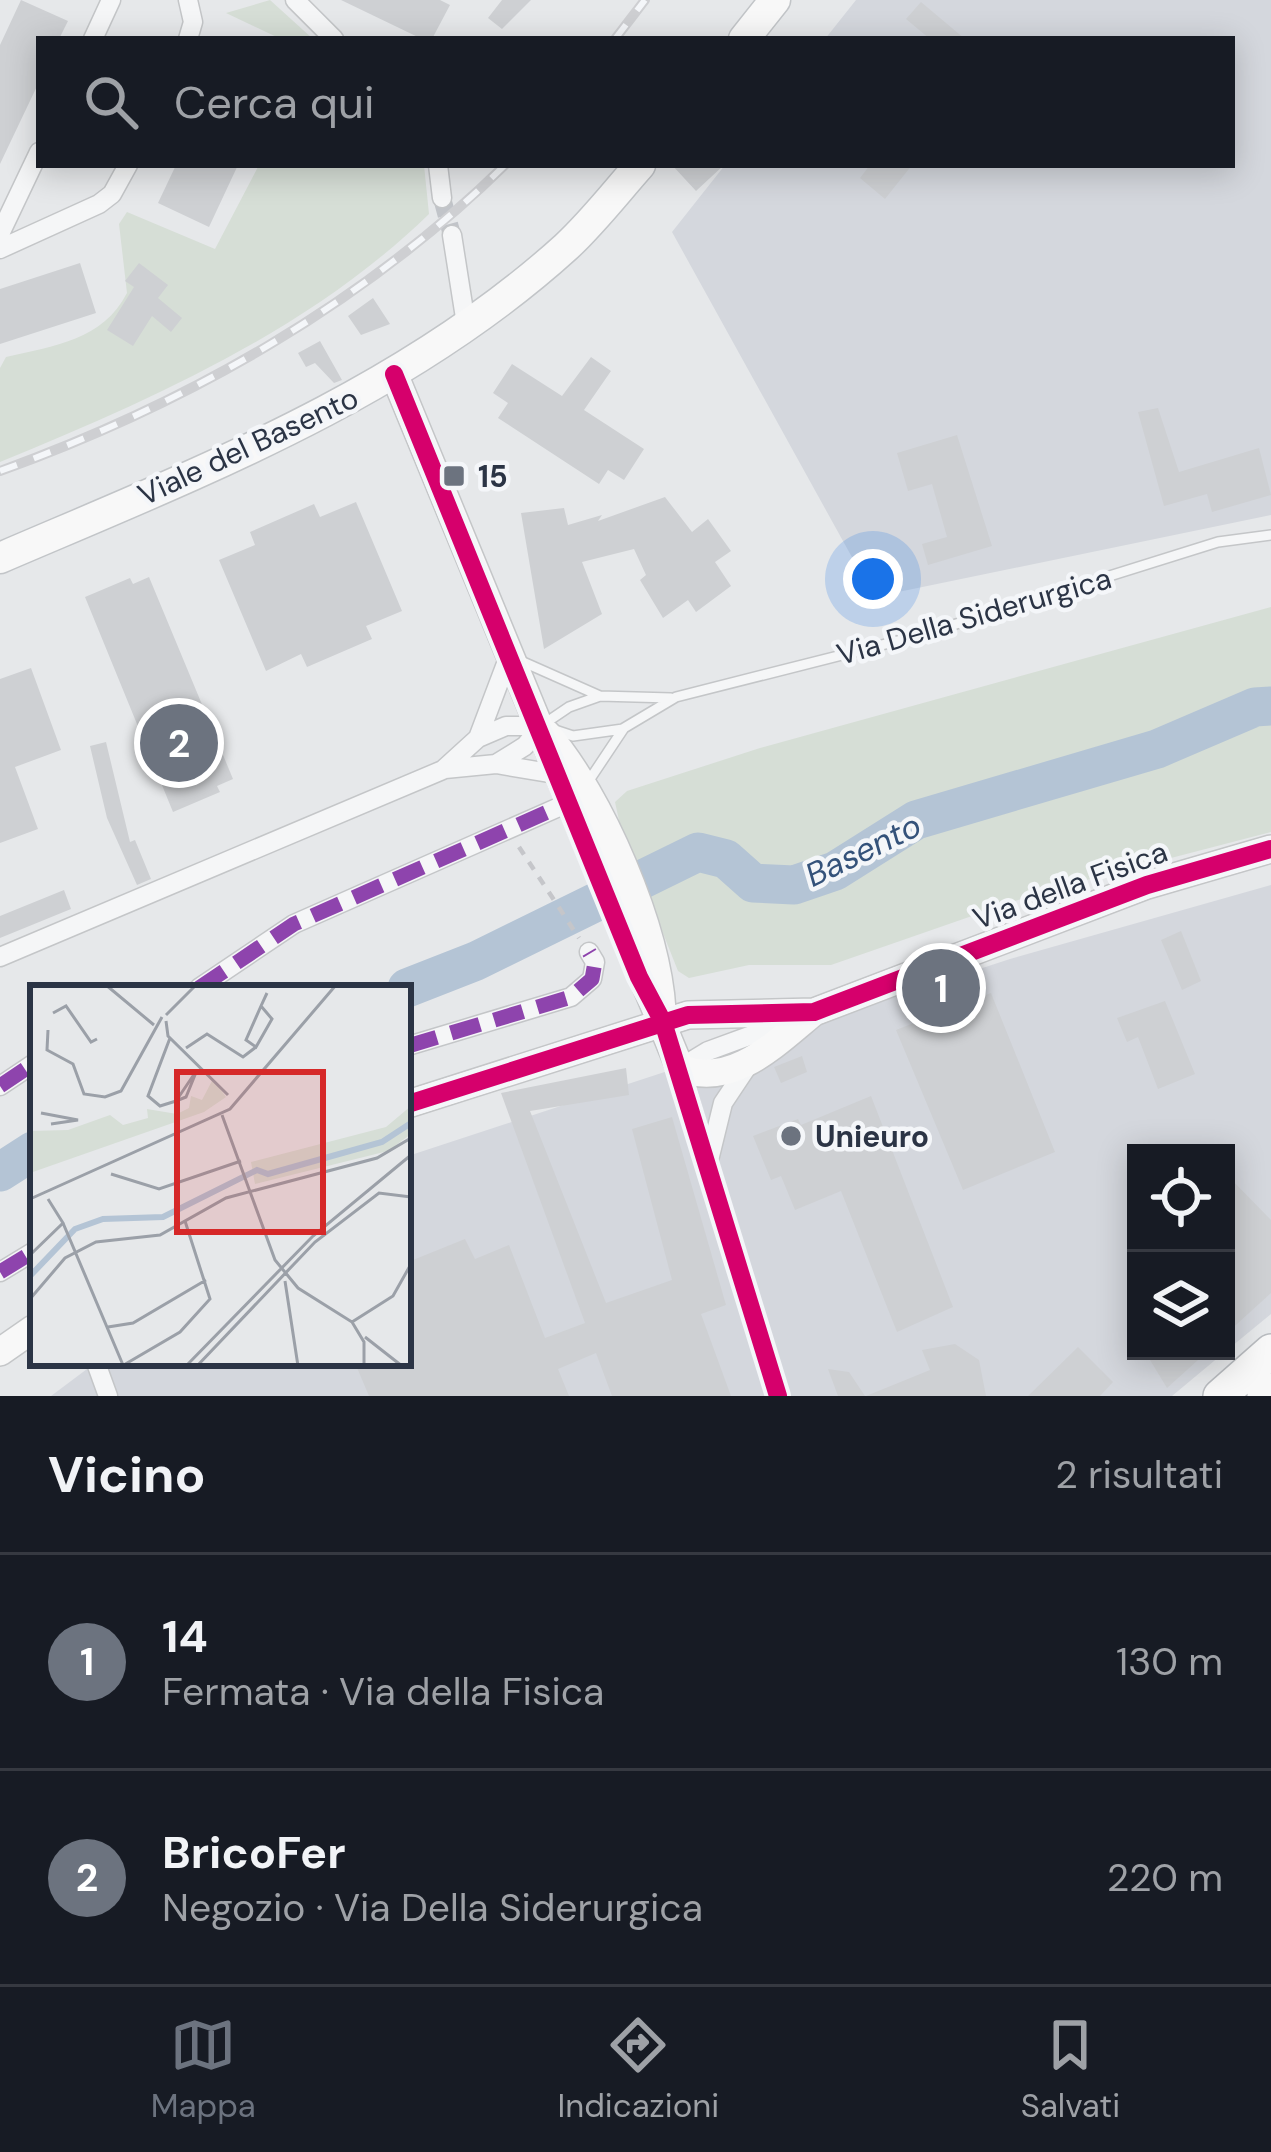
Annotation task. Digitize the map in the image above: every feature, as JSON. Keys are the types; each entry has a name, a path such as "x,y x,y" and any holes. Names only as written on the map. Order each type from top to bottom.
{"highway":[{"path":"1220,1396 1271,1351"}],"main road":[{"path":"746,36 775,0"},
{"name":"Viale del Basento","path":"0,558 235,457 394,374 567,246 637,168"}],"street":[{"path":"94,36 111,0"},
{"path":"188,0 193,22 189,36"},
{"path":"295,0 331,36"},
{"path":"0,234 36,158"},
{"path":"0,249 99,204 112,194 126,168"},
{"path":"438,168 442,198"},
{"path":"452,235 466,324"},
{"path":"394,374 509,656 592,826 649,974 778,1396"},
{"path":"445,769 478,738 509,656"},
{"name":"Via Della Siderurgica","path":"478,738 506,726 541,726"},
{"path":"541,726 555,774 577,794"},
{"name":"Via Della Siderurgica","path":"496,764 525,746 541,726"},
{"path":"0,956 445,769 496,764 555,774"},
{"path":"204,985 294,924 577,794"},
{"name":"Via della Fisica","path":"680,1068 714,1074 753,1061 814,1012 1147,886 1271,849"},
{"path":"411,1045 572,997 592,979 595,962 589,952"},
{"path":"680,1068 708,1051 814,1012"},
{"name":"Via della Fisica","path":"411,1103 688,1015 814,1012"},
{"path":"709,1161 722,1103 753,1061"},
{"path":"0,1086 30,1066"},
{"path":"0,1271 30,1254"},
{"path":"0,1352 30,1331"},
{"path":"97,1366 108,1396"}],"lane":[{"name":"Via Della Siderurgica","path":"541,726 573,736 624,728 676,698 921,635 1218,542 1271,535"},
{"name":"Via Della Siderurgica","path":"509,656 600,696"},
{"name":"Via Della Siderurgica","path":"541,726 569,706 600,696 676,698"},
{"name":"Via Della Siderurgica","path":"577,794 624,728"}],"path":[{"path":"519,849 589,952"}],"shaded area":[{"path":"270,0 310,36 275,36 226,13"},
{"path":"856,0 1271,0 1271,515 874,597 672,232 723,168 1235,168 1235,36 827,36"},
{"path":"257,168 424,168 429,214 333,293 171,387 0,462 0,368 6,357 91,331 117,309 127,293 119,224 127,212 215,249"},
{"path":"1271,607 1271,832 1044,891 831,965 749,965 689,978 678,971 620,825 615,802 627,791 760,748"},
{"path":"1271,885 1271,1314 1235,1344 1235,1144 1127,1144 1127,1360 1215,1360 1172,1396 51,1396 91,1366 411,1366 411,1155 1010,959"}],"building":[{"path":"21,0 68,21 60,36 36,36 36,88 0,164 0,45"},
{"path":"341,0 440,0 450,5 434,36 416,36"},
{"path":"502,0 531,0 502,29 488,18"},
{"path":"921,2 961,36 926,36 906,19"},
{"path":"175,168 237,168 209,227 158,203"},
{"path":"675,168 721,168 696,191"},
{"path":"868,168 910,168 885,199 860,178"},
{"path":"80,263 96,313 0,344 0,289"},
{"path":"139,263 168,285 158,298 182,318 171,332 152,316 133,346 107,330 134,287 125,281"},
{"path":"373,298 390,324 361,335 348,316"},
{"path":"320,341 342,380 334,383 315,363 306,367 298,353"},
{"path":"591,357 611,371 584,410 644,449 624,480 608,470 599,484 498,418 508,403 493,393 512,364 562,396"},
{"path":"1158,408 1179,472 1259,448 1271,495 1212,512 1207,494 1164,506 1138,412"},
{"path":"957,435 992,546 928,565 922,544 947,537 932,484 908,491 897,453"},
{"path":"665,497 692,532 708,519 731,551 715,562 731,586 696,612 688,600 663,618 640,580 646,575 634,549 582,562 602,614 544,649 521,513 564,508 568,525 602,515 598,521"},
{"path":"356,502 402,611 366,626 372,639 307,667 301,654 266,671 219,560 255,545 250,532 314,504 320,517"},
{"path":"149,577 233,779 217,786 220,792 173,812 85,597 130,578 133,584"},
{"path":"31,668 61,750 15,767 38,829 0,843 0,679"},
{"path":"106,742 130,842 135,840 151,879 137,885 107,818 90,746"},
{"path":"64,890 71,909 0,938 0,916"},
{"path":"1181,931 1201,981 1182,990 1161,940"},
{"path":"991,993 1055,1152 963,1190 896,1030"},
{"path":"1165,1001 1195,1074 1158,1089 1138,1037 1127,1042 1117,1018"},
{"path":"802,1056 807,1072 781,1083 774,1067"},
{"path":"626,1068 629,1095 530,1111 606,1303 672,1280 632,1129 672,1117 726,1305 701,1314 731,1396 612,1396 596,1353 558,1369 569,1396 369,1396 356,1366 411,1366 411,1261 465,1239 475,1259 509,1245 545,1338 585,1323 501,1093"},
{"path":"871,1096 953,1307 897,1332 841,1191 795,1210 781,1176 771,1180 753,1136 798,1119 801,1125"},
{"path":"1235,1183 1271,1220 1271,1293 1235,1326"},
{"path":"955,1344 979,1360 986,1396 866,1396 930,1370 922,1350"},
{"path":"1078,1347 1113,1382 1100,1396 1028,1396"},
{"path":"1150,1360 1198,1360 1167,1388"},
{"path":"828,1369 849,1372 865,1396 838,1396"}],"waterway":[{"name":"Basento","path":"411,986 476,961 698,852 726,859 753,883 794,885 835,871 916,820 1157,749 1255,707 1271,706"},
{"name":"Basento","path":"0,1172 30,1153"}],"tunnel":[{"path":"442,198 452,235"}],"railway":[{"path":"617,36 645,0"},
{"path":"0,471 137,414 269,345 392,262 502,168"}],"marked path":[{"path":"203,985 294,924 568,803"},
{"path":"411,1045 571,997 592,979 595,962 589,952"},
{"path":"0,1086 30,1066"},
{"path":"0,1272 30,1254"}],"cycle path":[{"path":"394,374 639,977 663,1022 778,1396"},
{"path":"411,1103 688,1015 814,1012 1147,885 1271,849"}],"place":[{"name":"15","path":"454,476"},
{"name":"BricoFer","path":"179,743"},
{"name":"14","path":"941,988"},
{"name":"Unieuro","path":"791,1136"}]}
